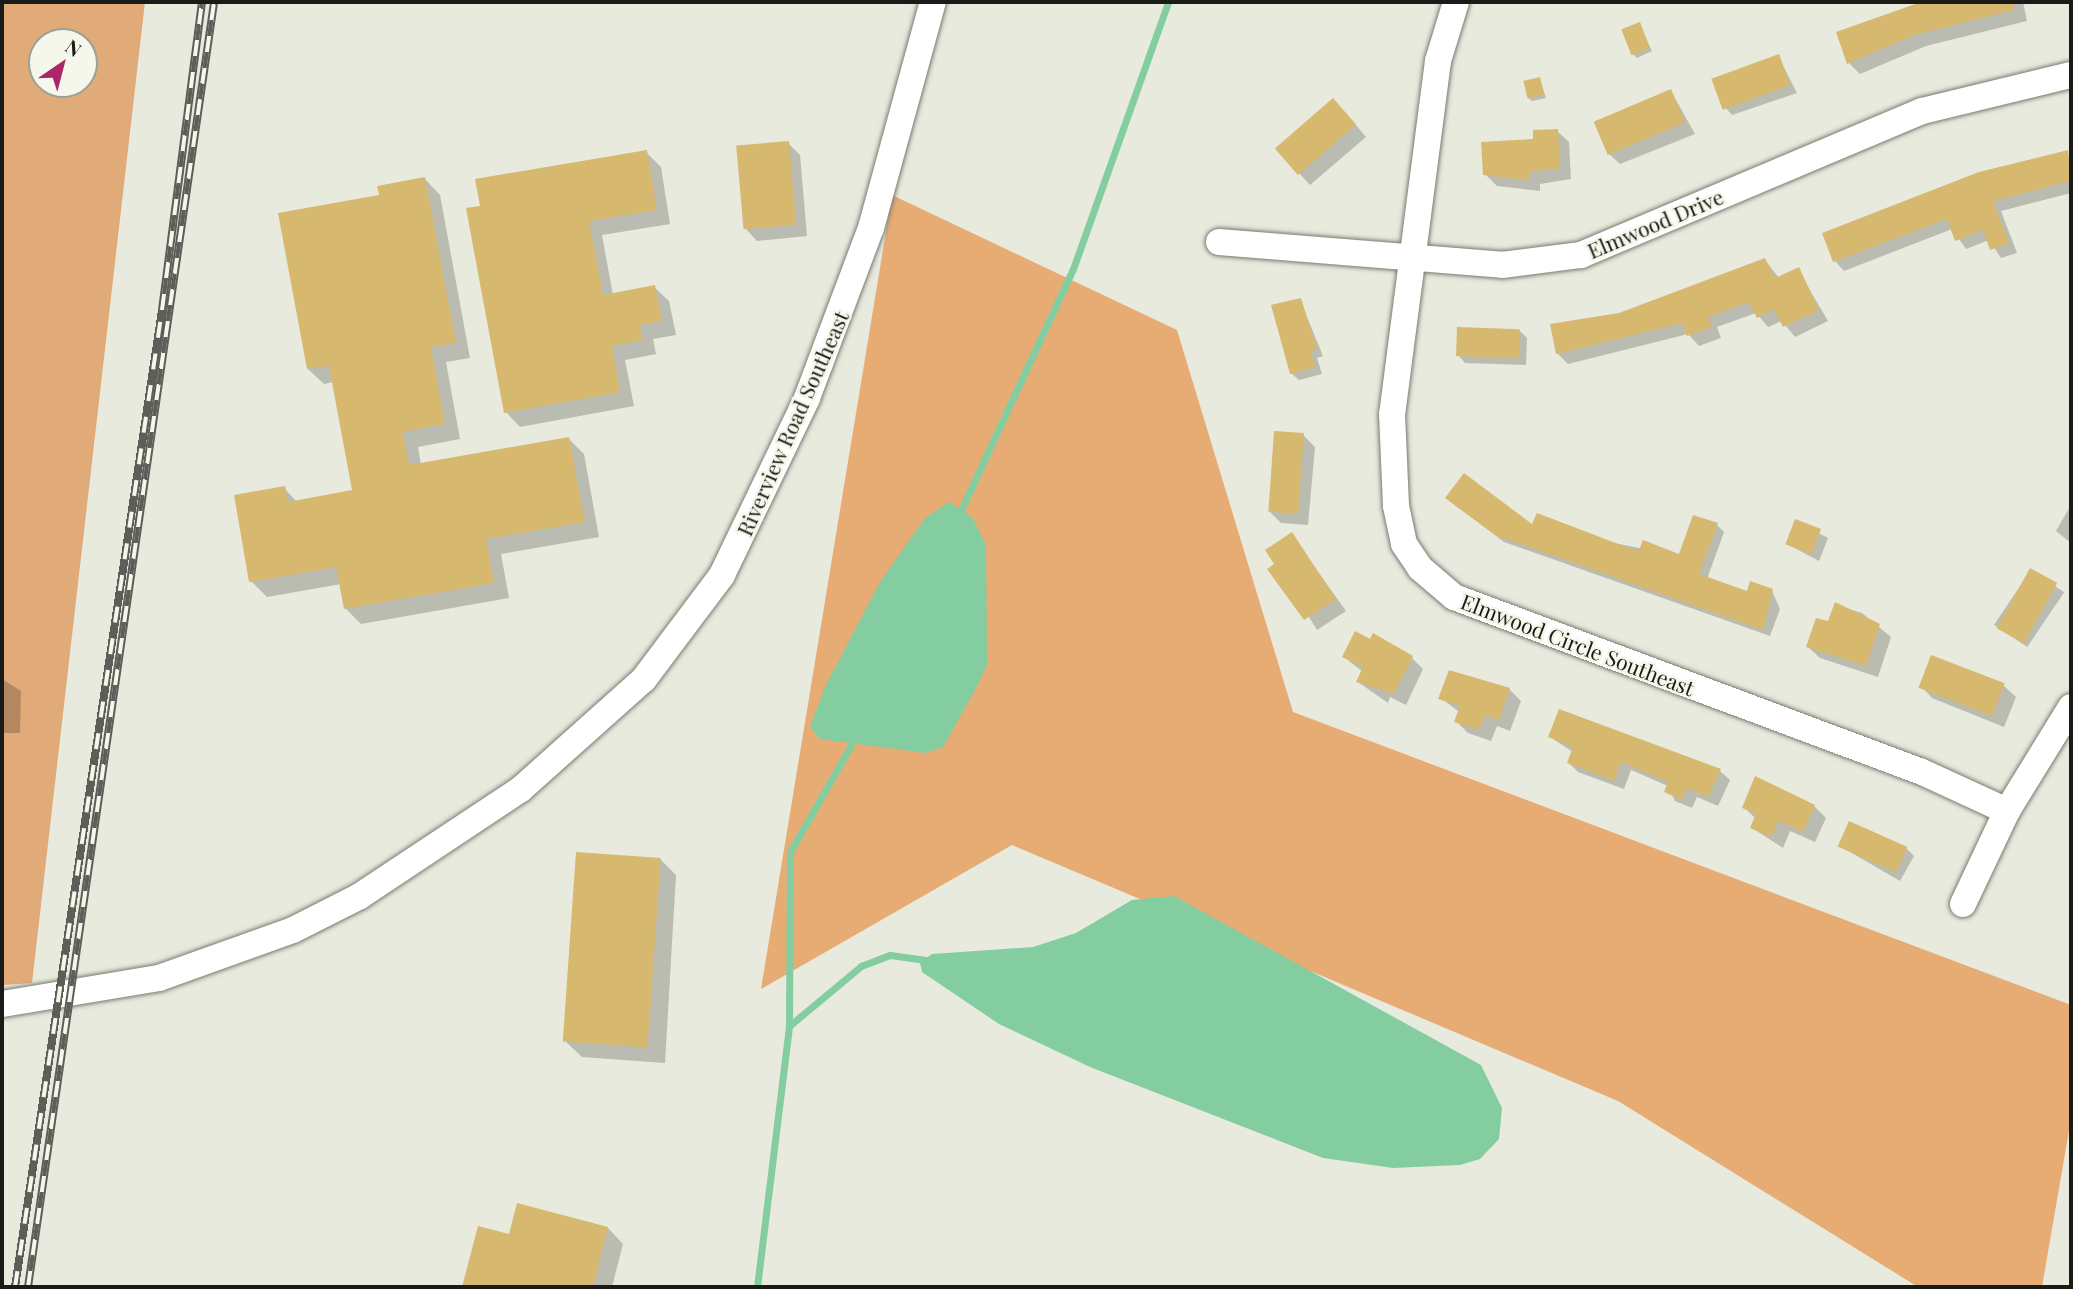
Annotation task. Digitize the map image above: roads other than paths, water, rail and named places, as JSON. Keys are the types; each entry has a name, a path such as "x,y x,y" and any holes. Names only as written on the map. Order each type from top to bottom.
{"street":[{"name":"Riverview Road Southeast","path":"2,1004 159,978 304,924 383,881 522,789 644,679 722,575 807,398 871,228 933,2"},
{"name":"Elmwood Circle Southeast","path":"1456,2 1438,61 1410,258 1392,414 1396,506 1404,544 1420,568 1454,597 1920,771 2007,811"},
{"name":"Elmwood Drive","path":"1219,242 1502,265 1581,255 1922,111 2071,75"},
{"path":"1963,904 2007,811 2071,707"}],"waterway":[{"path":"961,510 1073,269 1168,2"},
{"path":"757,1287 789,1026 790,852 851,745"},
{"path":"789,1026 861,966 890,955 926,960"}],"railway":[{"path":"15,1287 162,310 202,2"},
{"path":"28,1287 214,2"}]}
